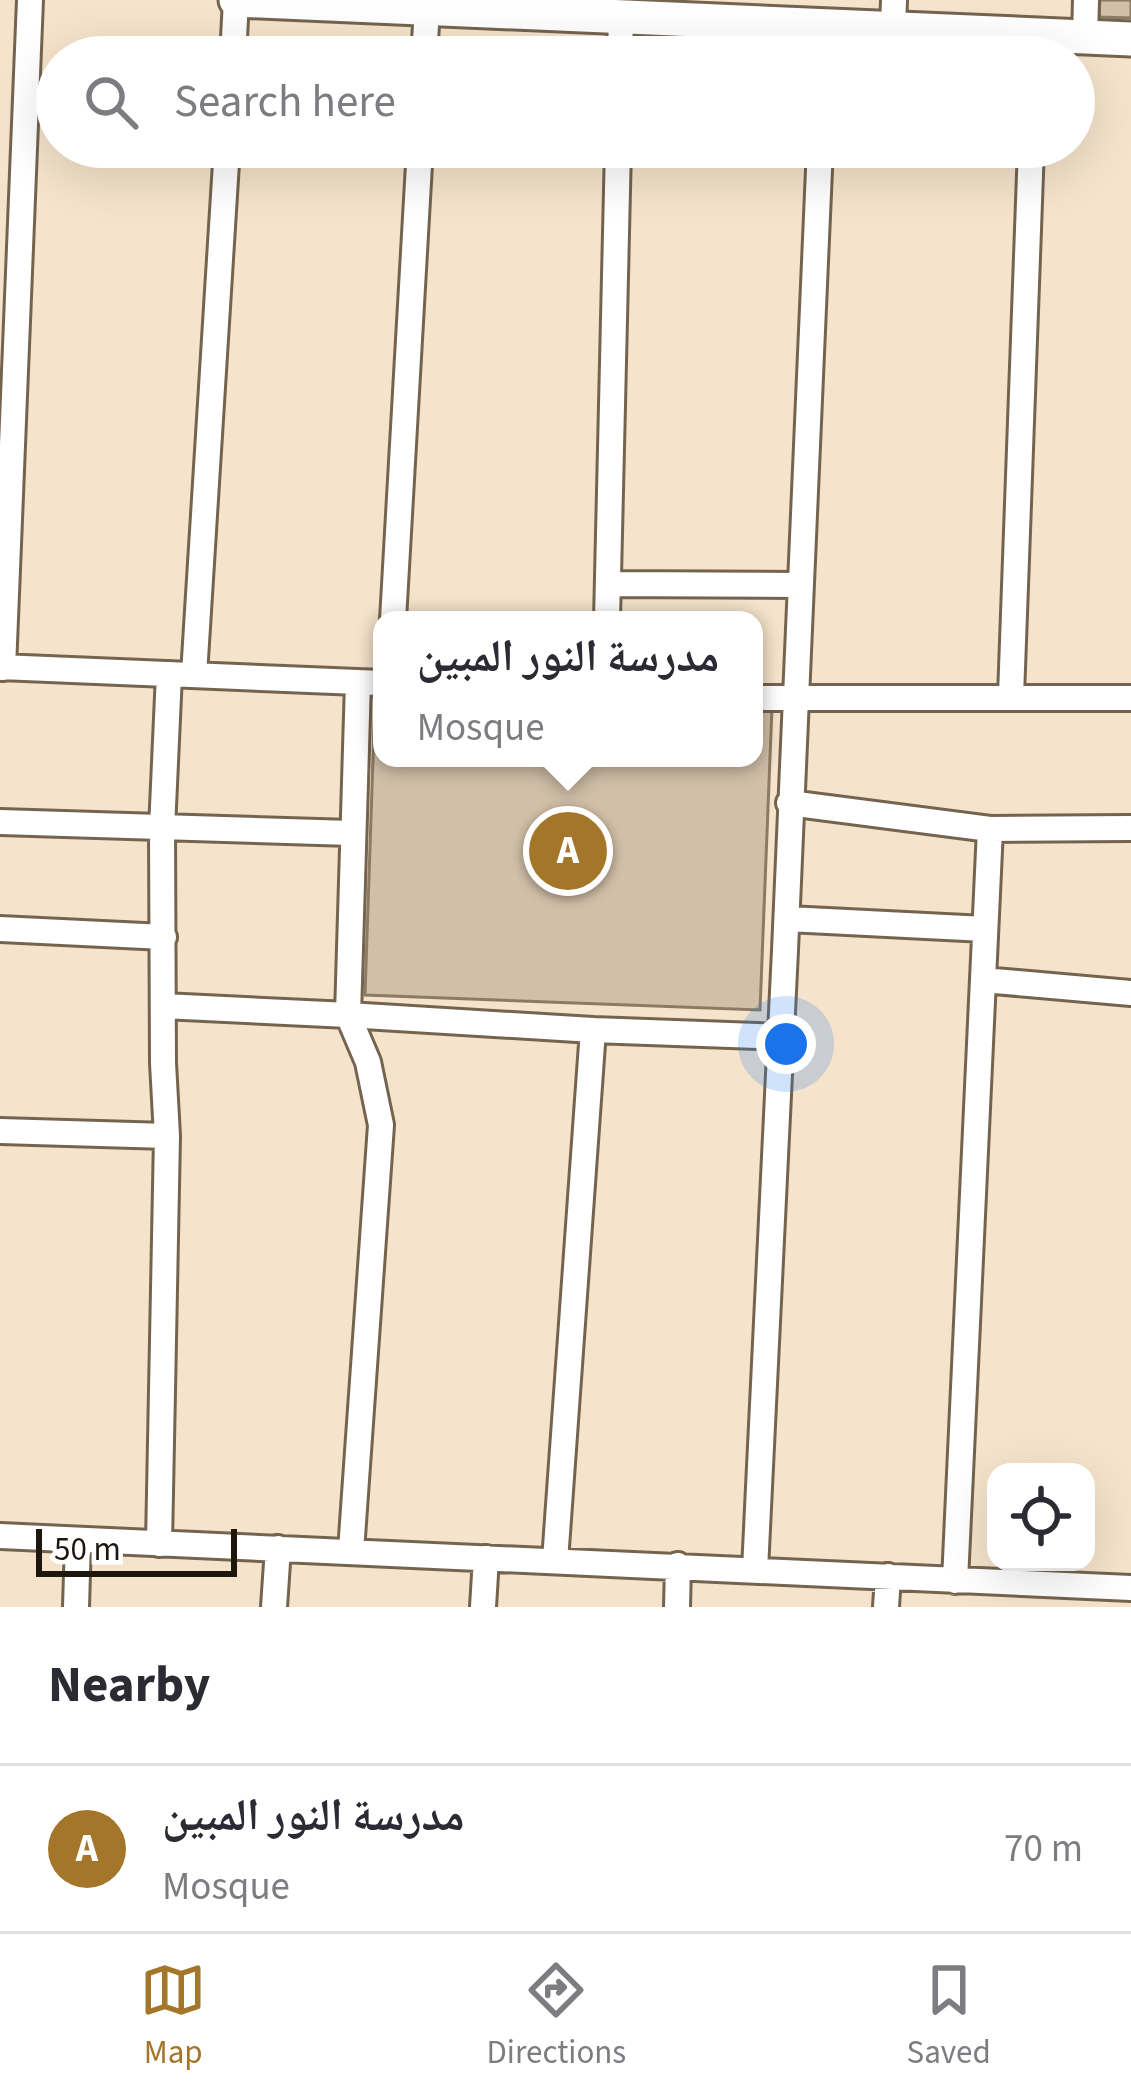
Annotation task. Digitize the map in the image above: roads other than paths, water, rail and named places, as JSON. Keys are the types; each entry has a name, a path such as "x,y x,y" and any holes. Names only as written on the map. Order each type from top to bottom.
{"street":[{"path":"30,0 2,668 370,683 351,832 348,1015 377,1093 381,1125 351,1551"},
{"path":"234,36 236,0 427,8 484,5 621,17 690,10 803,36"},
{"path":"1084,36 1085,0"},
{"path":"425,36 427,8"},
{"path":"838,36 893,14 991,36"},
{"path":"621,17 621,36"},
{"path":"1095,37 1131,39"},
{"path":"159,1544 166,1136 162,829 182,674 225,168"},
{"path":"394,611 418,168"},
{"path":"608,611 618,168"},
{"path":"755,1570 784,1037 789,803 819,168"},
{"path":"1011,696 1030,168"},
{"path":"609,584 800,585"},
{"path":"763,698 1131,698"},
{"path":"789,803 990,829 1131,828"},
{"path":"0,822 351,832"},
{"path":"955,1581 990,829"},
{"path":"788,919 986,929"},
{"path":"0,929 164,937"},
{"path":"982,980 1131,993"},
{"path":"163,1006 784,1037"},
{"path":"555,1561 593,1030"},
{"path":"0,1132 166,1136"},
{"path":"0,1536 888,1576 1081,1597 1131,1588"},
{"path":"76,1607 78,1540"},
{"path":"274,1607 278,1548"},
{"path":"483,1607 486,1558"},
{"path":"676,1607 678,1565"},
{"path":"886,1607 888,1576"}],"place":[{"name":"مدرسة النور المبين","path":"568,851"}]}
